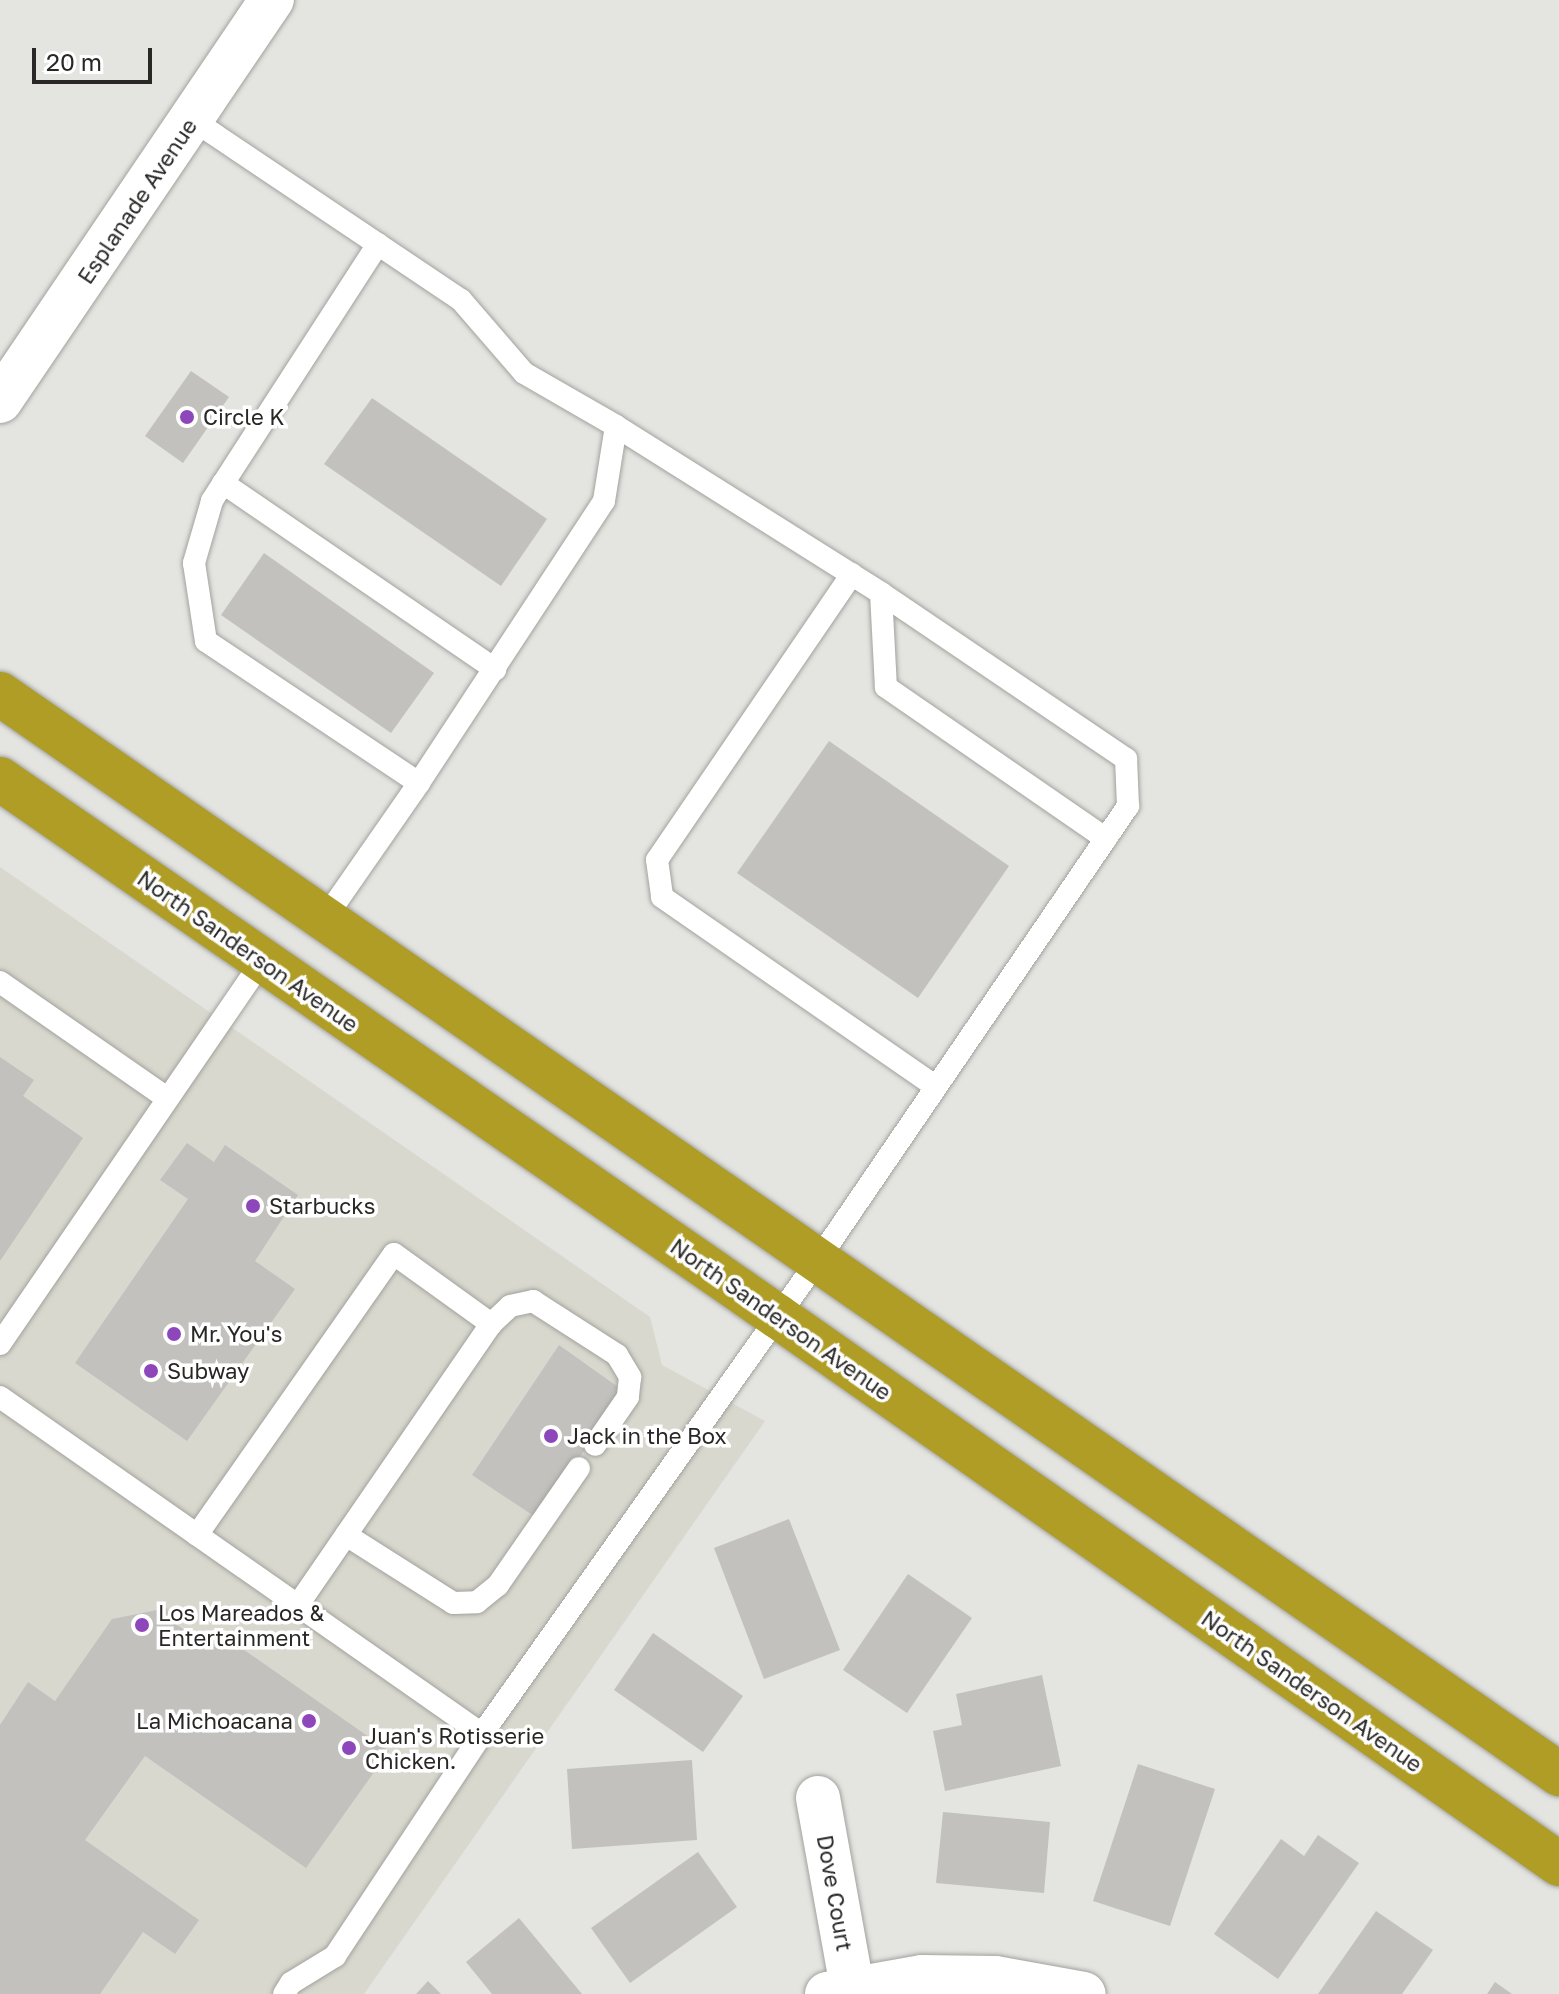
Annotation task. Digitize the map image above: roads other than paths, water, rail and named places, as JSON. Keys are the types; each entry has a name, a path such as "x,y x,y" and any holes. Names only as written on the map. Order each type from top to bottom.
{"highway":[{"path":"0,694 1559,1774"},
{"name":"North Sanderson Avenue","path":"0,779 777,1316 1559,1864"}],"main road":[{"name":"Esplanade Avenue","path":"0,401 272,0"},
{"name":"Dove Court","path":"818,1798 840,1991"},
{"path":"840,1991 922,1977 995,1978 1084,1994"}],"lane":[{"path":"193,120 461,300 524,373 616,426 852,574 1126,759 1128,806 1106,839 818,1260 482,1734 335,1956 291,1983 284,1994"},
{"path":"378,244 212,501 194,563 206,641 419,783"},
{"path":"326,917 419,783 604,501 616,426"},
{"path":"223,483 495,669"},
{"path":"852,574 657,860 658,873 662,897 936,1087"},
{"path":"881,593 886,687 1106,839"},
{"path":"0,1344 262,961"},
{"path":"0,982 167,1098"},
{"path":"197,1535 394,1254 491,1324"},
{"path":"298,1605 491,1324 510,1306 533,1301 617,1355 630,1377 628,1397 595,1445"},
{"path":"0,1397 482,1734"},
{"path":"346,1535 453,1603 477,1602 498,1585 579,1468"}],"place":[{"name":"Circle K","path":"187,417"},
{"name":"Starbucks","path":"253,1206"},
{"name":"Mr. You's","path":"174,1334"},
{"name":"Subway","path":"151,1371"},
{"name":"Jack in the Box","path":"551,1436"},
{"name":"Los Mareados & Entertainment","path":"142,1625"},
{"name":"La Michoacana","path":"309,1721"},
{"name":"Juan's Rotisserie Chicken.","path":"349,1748"}]}
